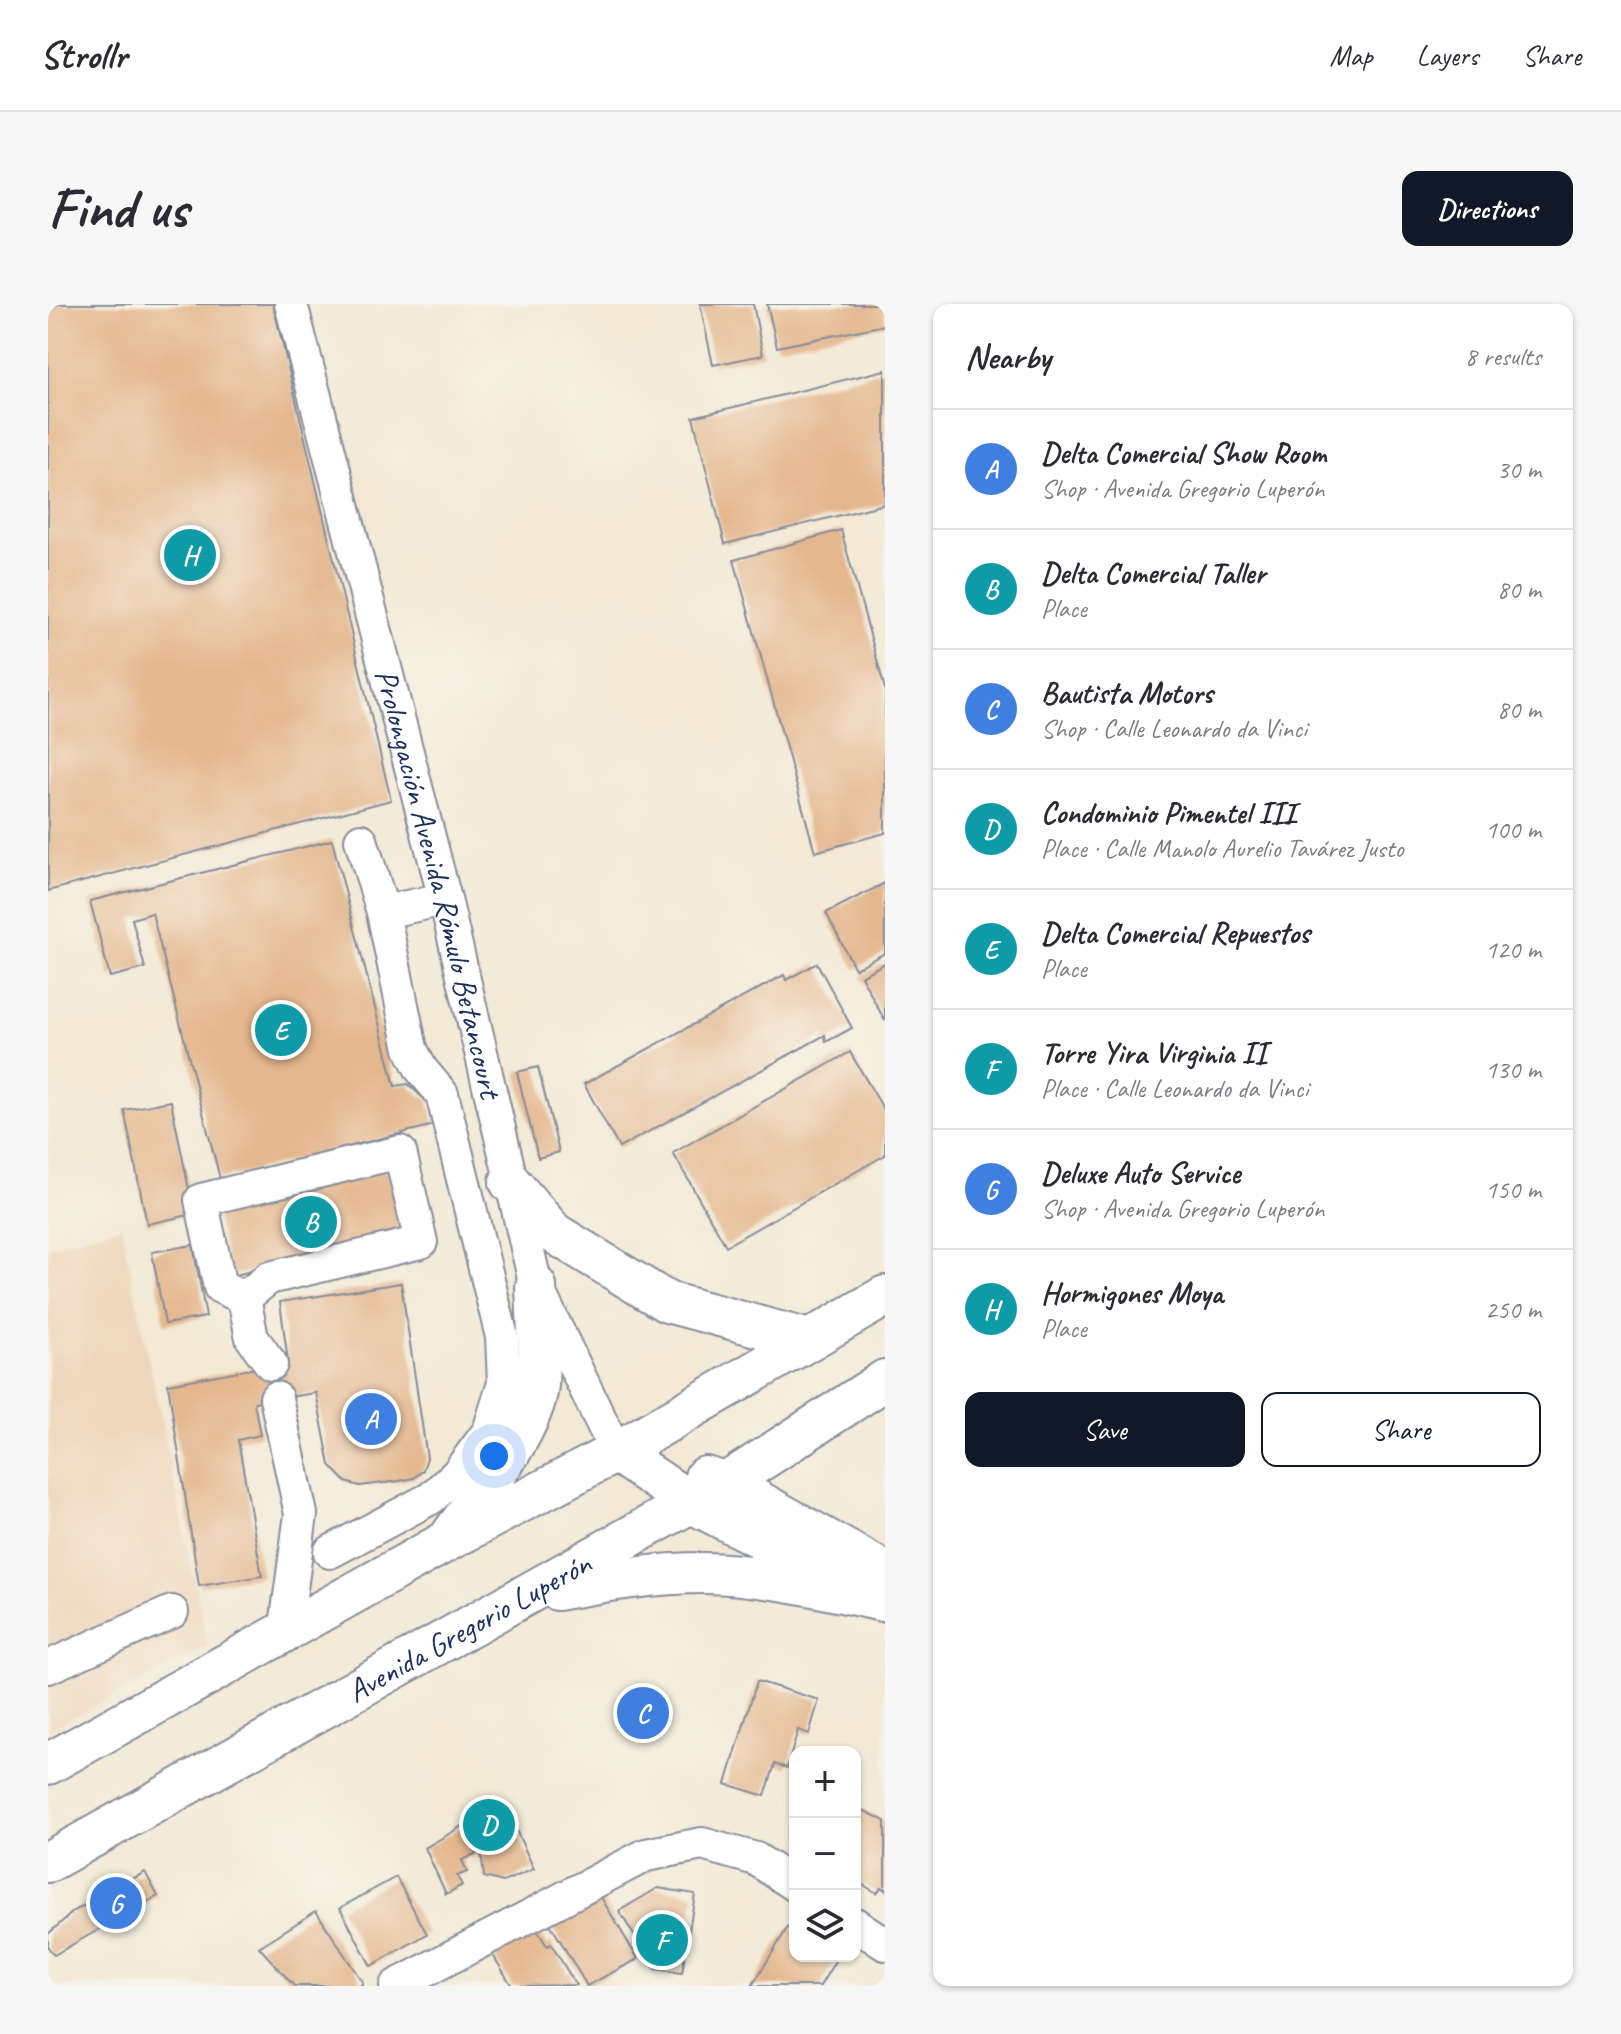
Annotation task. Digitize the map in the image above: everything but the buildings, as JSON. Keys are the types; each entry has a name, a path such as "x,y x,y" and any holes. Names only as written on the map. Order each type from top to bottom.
{"main road":[{"path":"510,1182 554,1233 667,1302 806,1339"},
{"path":"447,1541 505,1461 538,1388 536,1286"},
{"path":"48,1764 447,1541 616,1452 806,1339 885,1296"},
{"name":"Avenida Gregorio Luperón","path":"48,1862 726,1483 885,1380"},
{"path":"616,1452 726,1483 884,1592"},
{"path":"616,1452 690,1502 884,1592"},
{"path":"588,1561 614,1535 630,1501 616,1452"},
{"path":"526,1596 618,1579 704,1573 884,1592"},
{"path":"48,1882 99,1836"}],"street":[{"name":"Prolongación Avenida Rómulo Betancourt","path":"291,304 445,899 536,1286 616,1452"},
{"path":"330,1552 431,1498 457,1474 489,1431 504,1383 502,1337 442,1094 421,1069 411,1049 383,912 361,840"},
{"path":"383,912 445,899"},
{"path":"442,1094 487,1082"},
{"path":"400,1152 421,1242 269,1278 244,1298 220,1287 201,1200 400,1152"},
{"path":"244,1298 252,1338 271,1364"},
{"path":"276,1398 301,1514 285,1634"},
{"path":"301,1514 358,1590"},
{"path":"48,1667 172,1612"},
{"path":"396,1986 646,1855 702,1844 756,1859 789,1881"},
{"path":"861,1928 885,1944"}],"shaded area":[{"path":"121,1226 208,1646 48,1731 48,1247"}],"place":[{"name":"Hormigones Moya","path":"190,555"},
{"name":"Delta Comercial Repuestos","path":"281,1030"},
{"name":"Delta Comercial Taller","path":"311,1222"},
{"name":"Delta Comercial Show Room","path":"371,1419"},
{"name":"Bautista Motors","path":"643,1713"},
{"name":"Condominio Pimentel III","path":"489,1825"},
{"name":"Deluxe Auto Service","path":"116,1903"},
{"name":"Torre Yira Virginia II","path":"662,1940"}]}
